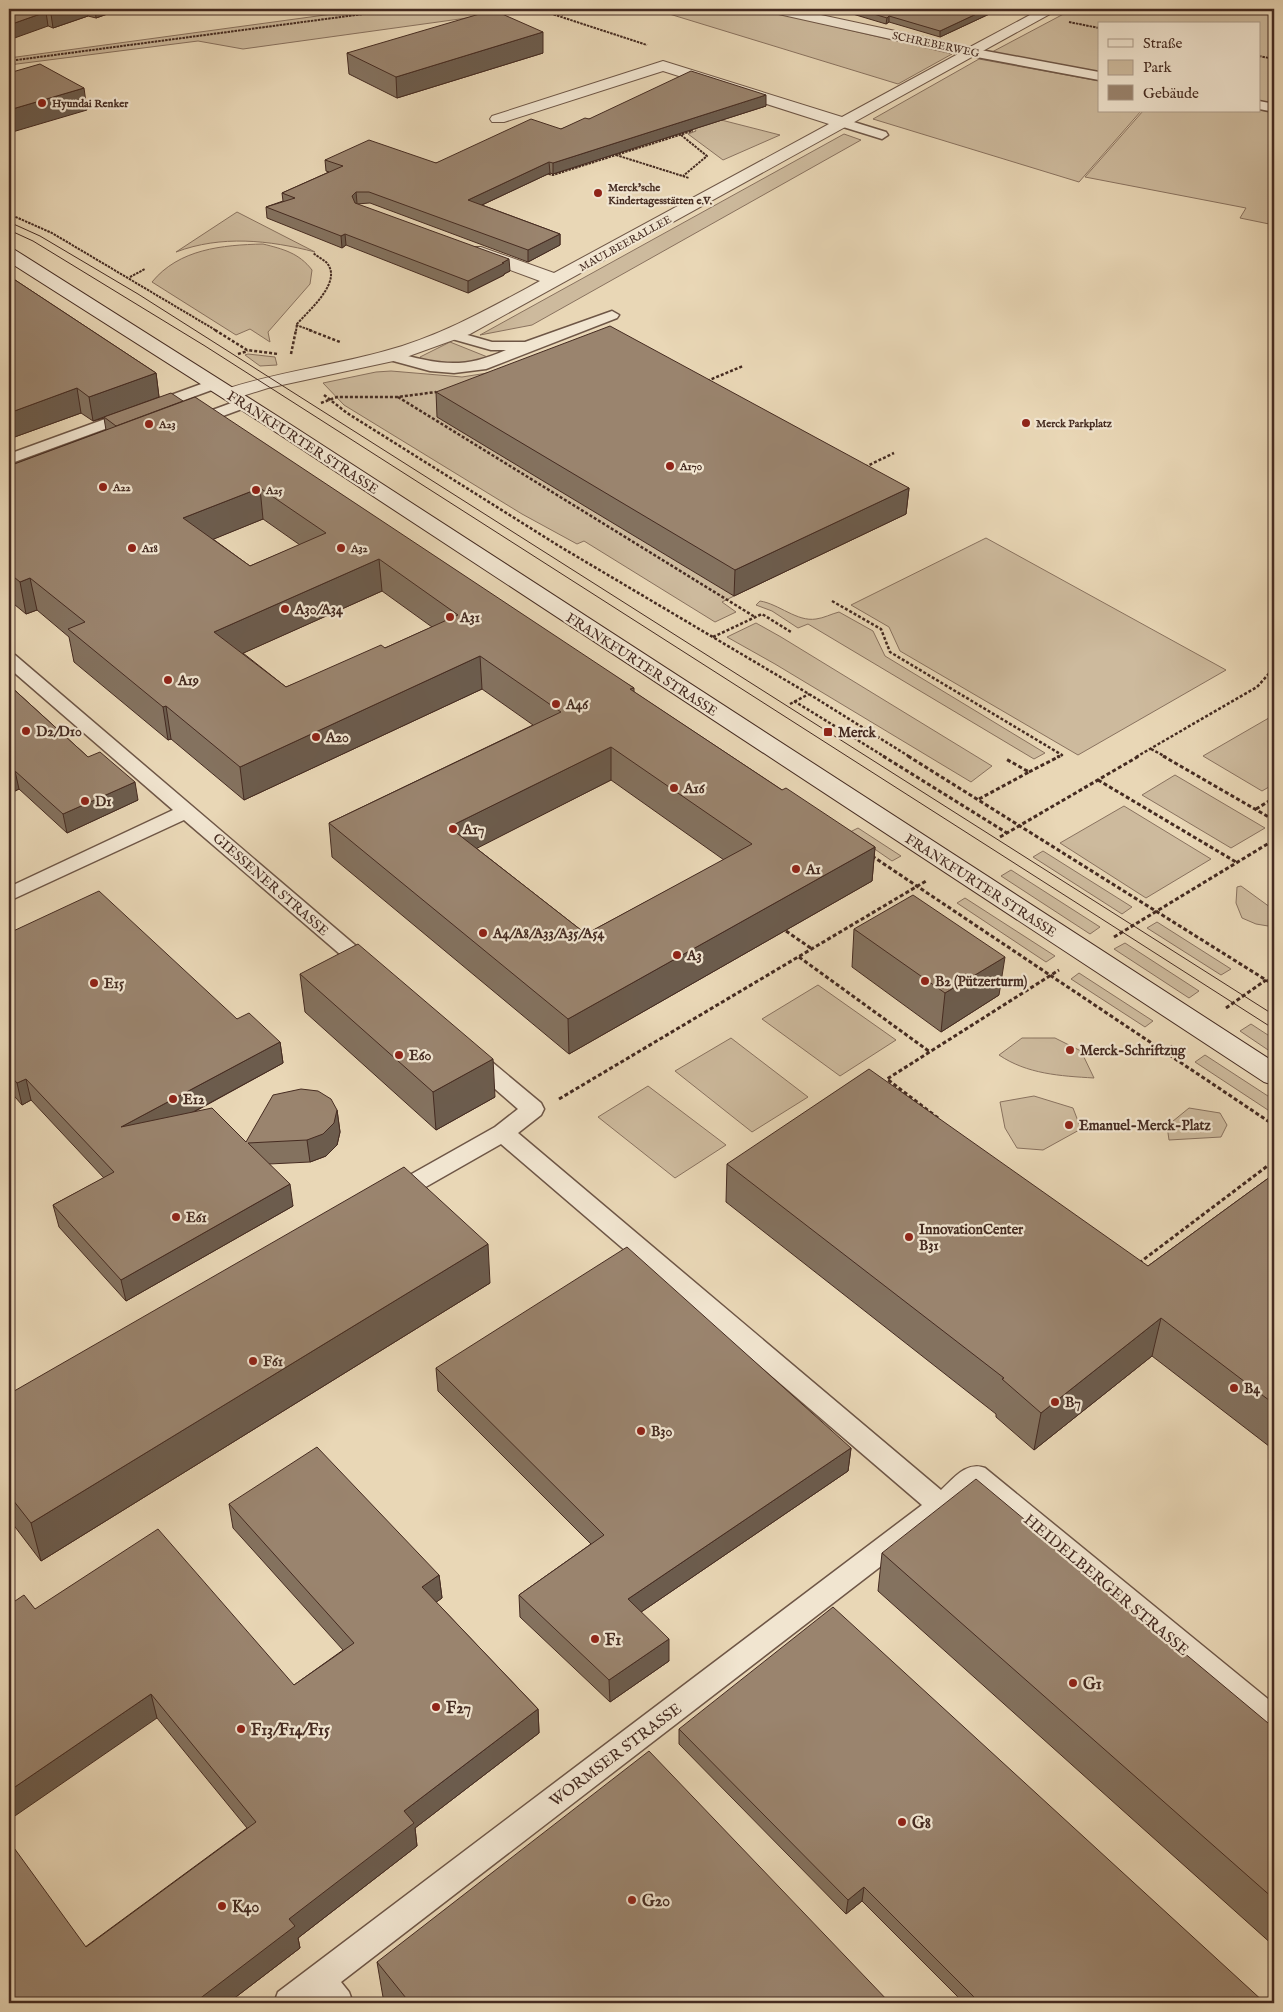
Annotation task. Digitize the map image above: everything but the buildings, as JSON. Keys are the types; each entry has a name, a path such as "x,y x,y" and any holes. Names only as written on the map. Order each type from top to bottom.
{"street":[{"name":"SCHREBERWEG","path":"774,9 970,52"},
{"name":"MAULBEERALLEE","path":"230,394 263,383 391,356 450,334 556,280 970,52 1052,9"},
{"path":"498,119 663,66 844,123"},
{"path":"454,243 556,280"},
{"name":"FRANKFURTER STRASSE","path":"9,254 230,394 1274,1075"}],"lane":[{"name":"SCHREBERWEG","path":"970,52 1098,76"},
{"path":"1260,105 1274,108"},
{"path":"844,123 882,135"},
{"path":"391,356 430,367 454,369 486,365 528,346 612,315"},
{"path":"450,334 491,346 528,346"},
{"path":"183,426 230,394"},
{"path":"9,459 230,394"},
{"name":"GIESSENER STRASSE","path":"9,659 382,980"},
{"path":"9,896 187,811"},
{"path":"373,1207 503,1133 544,1106 458,1045"},
{"path":"503,1133 941,1505"},
{"name":"HEIDELBERGER STRASSE","path":"941,1505 976,1475 1274,1721"},
{"name":"WORMSER STRASSE","path":"289,2003 941,1505"},
{"path":"320,1980 338,2003"}],"path":[{"path":"9,61 400,9"},
{"path":"537,9 564,15 620,38 650,46"},
{"path":"557,9 564,15"},
{"path":"1260,56 1274,59"},
{"path":"545,173 553,176 615,154 681,135 692,131 689,125"},
{"path":"681,135 707,156 682,176"},
{"path":"615,154 723,189"},
{"path":"9,214 52,234 130,278 248,351"},
{"path":"291,354 296,325 328,288 332,275 327,263 313,253"},
{"path":"130,278 145,269"},
{"path":"296,325 342,342"},
{"path":"238,354 248,351 291,354 297,357"},
{"path":"700,384 744,366"},
{"path":"321,403 337,397 398,397 442,391"},
{"path":"398,397 755,617"},
{"path":"328,400 559,546 809,694 979,799 1019,826 1274,985"},
{"path":"859,470 894,453"},
{"path":"832,601 881,629 890,652 1062,755 979,799"},
{"path":"713,638 762,614 791,632"},
{"path":"1000,837 1257,687 1274,668"},
{"path":"790,704 809,694"},
{"path":"794,701 1007,833"},
{"path":"1151,749 1274,820"},
{"path":"1006,759 1029,772"},
{"path":"1098,780 1236,862"},
{"path":"1256,809 1274,798"},
{"path":"1109,939 1274,840"},
{"path":"869,854 1274,1125"},
{"path":"544,1106 917,886"},
{"path":"786,931 812,949"},
{"path":"799,957 930,1052"},
{"path":"941,1120 887,1079 1062,969"},
{"path":"1221,1012 1266,980"},
{"path":"1135,1266 1274,1160"}],"green space":[{"path":"369,9 532,9 243,49 198,41 9,65 9,58"},
{"path":"653,9 759,9 952,54 898,84"},
{"path":"1073,9 1274,9 1274,104 1260,101 1260,22 1098,22 1098,72 992,52"},
{"path":"979,59 1098,81 1098,112 1140,112 1079,182 873,119"},
{"path":"1260,110 1274,112 1274,225 1240,218 1246,208 1085,177 1142,112 1260,112"},
{"path":"686,111 780,135 723,160 688,134 696,131"},
{"path":"844,134 861,140 532,325 480,335"},
{"path":"237,212 315,252 263,242 228,241 210,243 176,252"},
{"path":"263,244 284,250 302,259 312,270 310,284 268,332 270,342 250,329 236,335 152,282 175,262 202,251 232,246"},
{"path":"450,342 490,358 473,363 456,364 438,363 421,359 420,357"},
{"path":"245,355 275,357 277,365 260,366"},
{"path":"391,371 462,377 500,371 734,596 722,602 736,612 715,622 584,541 577,544 522,514 344,405 323,383 376,372"},
{"path":"986,538 1226,670 1078,755 900,651 889,627 851,605"},
{"path":"760,601 809,619 839,612 873,631 885,656 1045,753 1034,759 808,624 798,628 772,611 756,605"},
{"path":"756,623 992,766 971,782 727,637"},
{"path":"1274,715 1274,784 1262,791 1203,756"},
{"path":"1175,775 1265,828 1231,848 1142,795"},
{"path":"1124,806 1211,859 1146,898 1060,843"},
{"path":"858,828 901,856 892,861 850,832"},
{"path":"1043,851 1132,907 1122,914 1033,857"},
{"path":"1011,870 1100,927 1090,934 1001,876"},
{"path":"1241,886 1274,910 1274,927 1256,924 1242,918 1236,903 1237,887"},
{"path":"965,898 1055,956 1046,962 957,903"},
{"path":"1157,922 1231,969 1221,975 1147,928"},
{"path":"1125,943 1199,991 1189,998 1114,949"},
{"path":"1079,973 1153,1021 1145,1027 1071,979"},
{"path":"818,985 896,1040 840,1076 762,1019"},
{"path":"1251,1024 1274,1039 1274,1054 1240,1031"},
{"path":"731,1038 808,1097 752,1132 675,1071"},
{"path":"1022,1038 1055,1038 1081,1051 1094,1078 1044,1073 1021,1066 999,1055"},
{"path":"1205,1055 1274,1100 1274,1114 1195,1062"},
{"path":"648,1086 726,1145 675,1178 598,1117"},
{"path":"1034,1096 1073,1108 1081,1129 1043,1150 1017,1148 1005,1128 1000,1102"},
{"path":"1189,1108 1220,1113 1227,1125 1221,1137 1169,1140 1167,1126"}],"tram line":[{"path":"9,222 40,236 138,294 1274,1015"},
{"path":"9,230 33,241 205,346 1274,1029"}],"place":[{"name":"Hyundai Renker","path":"42,103"},
{"name":"Merck'sche Kindertagesstätten e.V.","path":"598,193"},
{"name":"Merck Parkplatz","path":"1026,423"},
{"name":"A23","path":"149,424"},
{"name":"A170","path":"670,466"},
{"name":"A22","path":"103,487"},
{"name":"A25","path":"256,490"},
{"name":"A18","path":"132,548"},
{"name":"A32","path":"341,548"},
{"name":"A30/A34","path":"285,609"},
{"name":"A31","path":"450,617"},
{"name":"A19","path":"168,680"},
{"name":"A46","path":"556,704"},
{"name":"D2/D10","path":"26,731"},
{"name":"Merck","path":"828,732"},
{"name":"A20","path":"316,737"},
{"name":"A16","path":"674,788"},
{"name":"D1","path":"85,801"},
{"name":"A17","path":"453,829"},
{"name":"A1","path":"796,869"},
{"name":"A4/A8/A33/A35/A54","path":"483,933"},
{"name":"A3","path":"677,955"},
{"name":"B2 (Pützerturm)","path":"925,981"},
{"name":"E15","path":"94,983"},
{"name":"Merck-Schriftzug","path":"1070,1050"},
{"name":"E60","path":"399,1055"},
{"name":"E12","path":"173,1099"},
{"name":"Emanuel-Merck-Platz","path":"1069,1125"},
{"name":"E61","path":"176,1217"},
{"name":"InnovationCenter B31","path":"909,1237"},
{"name":"F61","path":"253,1361"},
{"name":"B4","path":"1234,1388"},
{"name":"B7","path":"1055,1402"},
{"name":"B30","path":"641,1431"},
{"name":"F1","path":"595,1639"},
{"name":"G1","path":"1073,1683"},
{"name":"F27","path":"436,1707"},
{"name":"F13/F14/F15","path":"241,1729"},
{"name":"G8","path":"902,1822"},
{"name":"G20","path":"632,1900"},
{"name":"K40","path":"222,1906"}]}
